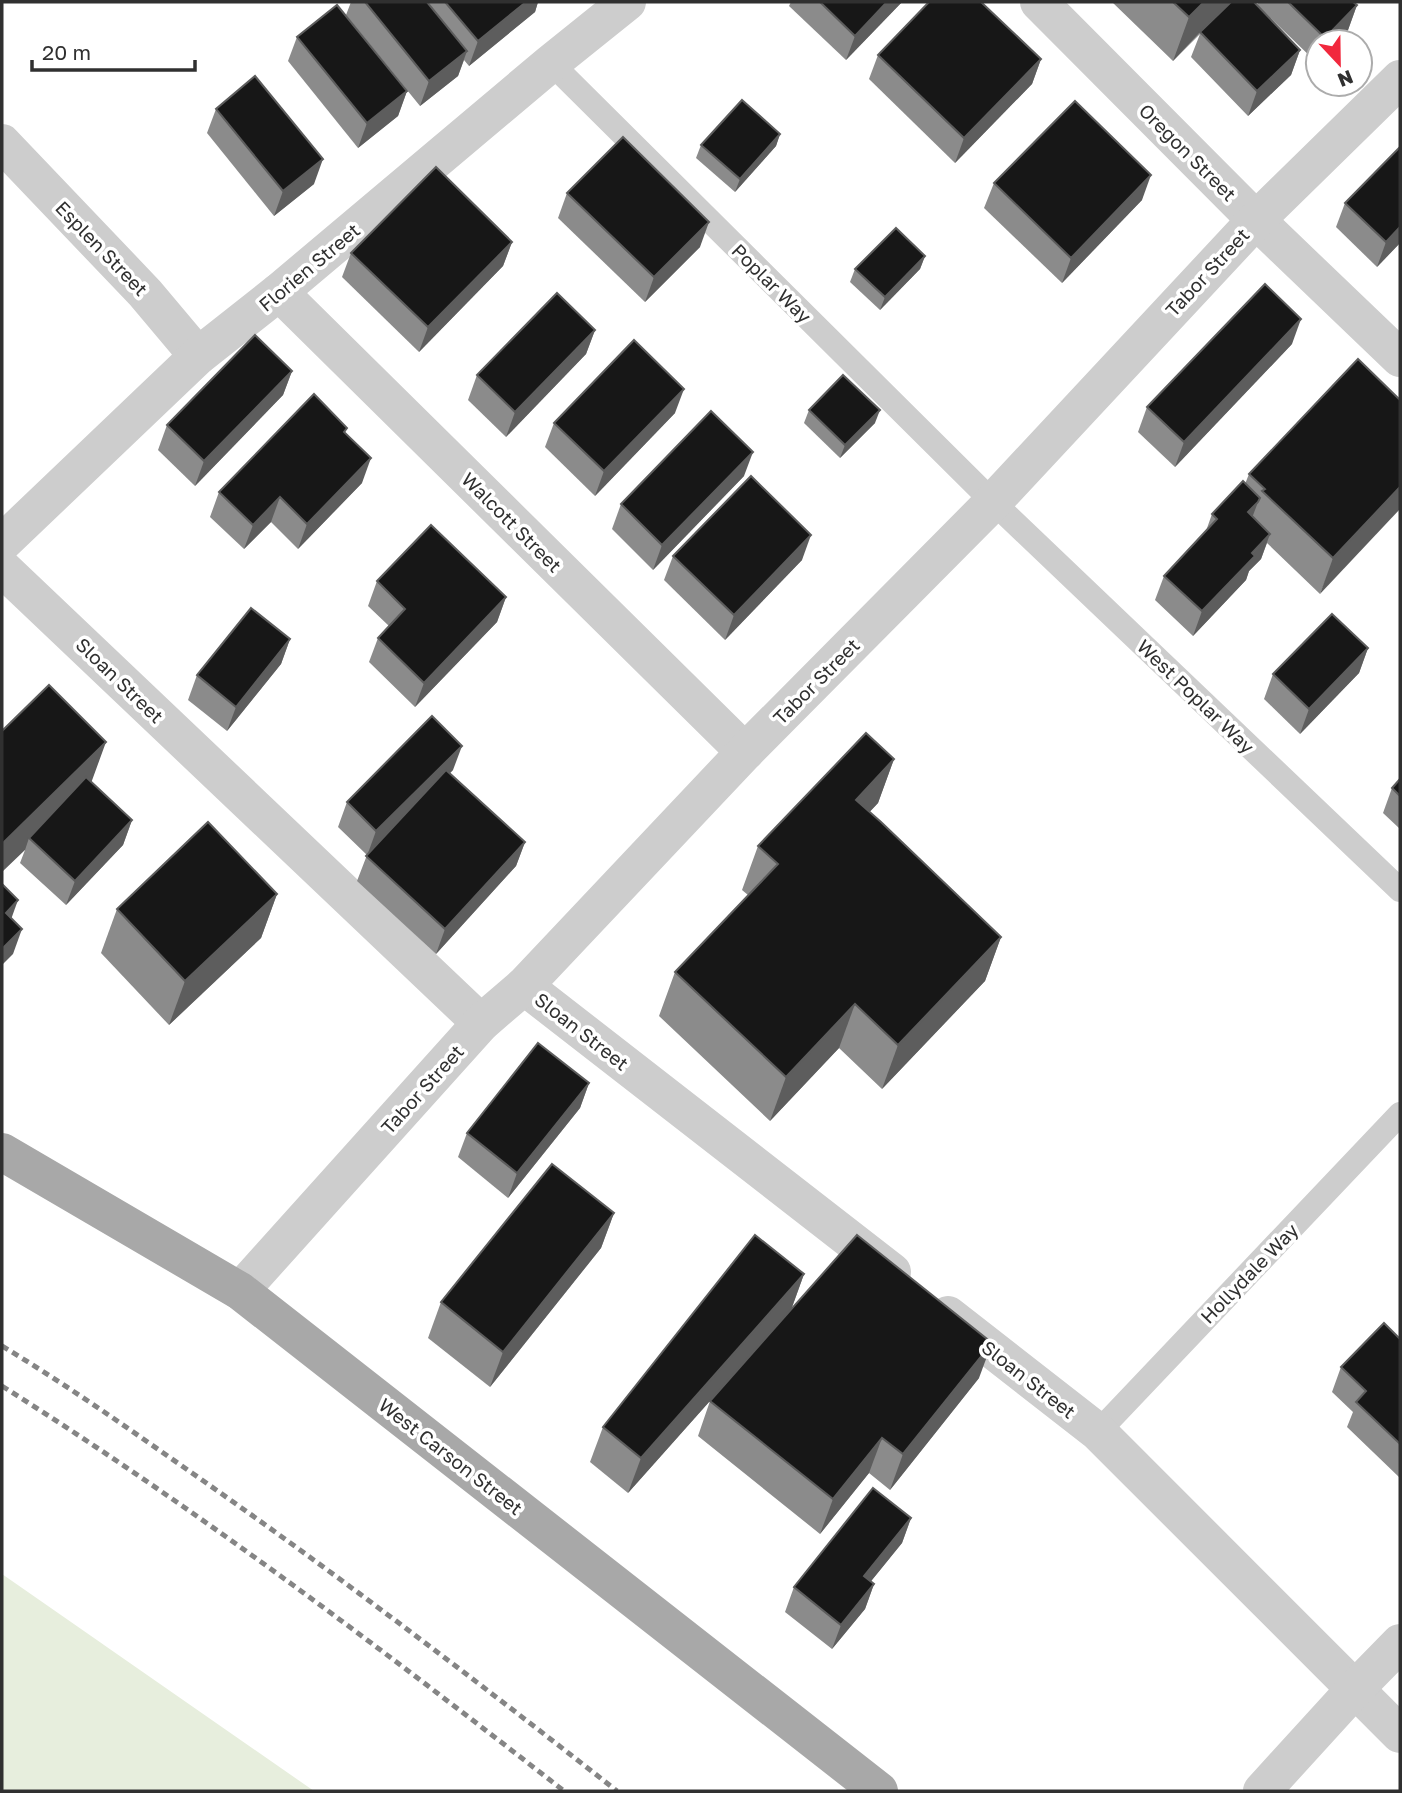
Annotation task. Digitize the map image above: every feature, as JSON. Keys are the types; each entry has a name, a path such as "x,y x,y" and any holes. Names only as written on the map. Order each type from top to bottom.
{"main road":[{"name":"West Carson Street","path":"2,1152 240,1292 879,1791"}],"street":[{"name":"Florien Street","path":"2,543 198,356 279,292 627,2"},
{"name":"Oregon Street","path":"1039,2 1256,220 1400,358"},
{"name":"Tabor Street","path":"240,1292 481,1023 524,986 745,752 993,502 1256,220 1400,79"},
{"name":"Esplen Street","path":"2,143 145,293 198,356"},
{"name":"Walcott Street","path":"279,292 745,752"},
{"name":"Sloan Street","path":"2,568 481,1023"},
{"name":"Sloan Street","path":"524,986 1098,1432 1400,1734"},
{"path":"1262,1791 1400,1643"}],"lane":[{"name":"Poplar Way","path":"551,63 993,502"},
{"name":"West Poplar Way","path":"993,502 1400,890"},
{"name":"Hollydale Way","path":"1098,1432 1400,1114"}],"green space":[{"path":"2,1574 314,1791 2,1791"}],"building":[{"path":"365,2 427,2 467,51 429,81"},
{"path":"445,2 526,2 478,41"},
{"path":"820,2 887,2 855,36"},
{"path":"929,2 981,2 1041,59 964,138 878,55"},
{"path":"1173,2 1204,2 1189,17"},
{"path":"1231,2 1254,2 1300,50 1257,91 1200,32"},
{"path":"1288,2 1353,2 1357,5 1335,28 1315,28"},
{"path":"337,5 407,91 367,123 297,37"},
{"path":"255,76 323,159 283,191 216,109"},
{"path":"742,100 780,134 740,179 701,145"},
{"path":"1075,101 1151,175 1071,258 994,183"},
{"path":"623,137 709,222 654,277 567,193"},
{"path":"1400,147 1400,227 1386,242 1345,203"},
{"path":"436,167 512,242 428,327 351,253"},
{"path":"896,228 925,256 885,297 855,269"},
{"path":"1265,284 1301,319 1184,442 1147,407"},
{"path":"557,293 595,330 515,412 477,375"},
{"path":"255,335 292,371 204,461 167,425"},
{"path":"634,340 684,389 604,471 554,423"},
{"path":"1358,359 1400,400 1400,487 1333,558 1262,491 1265,489 1249,474"},
{"path":"843,375 880,410 845,445 809,410"},
{"path":"314,394 347,428 344,432 371,458 307,524 280,497 253,525 219,492"},
{"path":"711,411 753,452 662,545 621,504"},
{"path":"751,476 811,535 734,615 673,556"},
{"path":"1243,481 1260,498 1248,512 1270,534 1252,553 1255,556 1202,611 1164,576 1217,519 1212,514"},
{"path":"431,525 506,597 424,683 378,638 405,609 377,581"},
{"path":"251,608 290,639 236,707 197,675"},
{"path":"1332,614 1368,648 1309,709 1273,674"},
{"path":"49,685 106,742 2,844 2,731"},
{"path":"432,716 462,746 376,831 347,802"},
{"path":"866,733 894,759 856,800 1001,937 898,1045 855,1004 786,1077 675,972 778,864 758,846"},
{"path":"446,770 525,842 445,929 366,856"},
{"path":"86,777 132,820 75,881 29,838"},
{"path":"1400,779 1400,796 1392,788"},
{"path":"208,822 277,894 185,981 117,909"},
{"path":"2,884 18,900 6,913 22,929 2,949"},
{"path":"538,1043 589,1083 517,1173 467,1133"},
{"path":"552,1164 614,1213 503,1352 441,1302"},
{"path":"755,1235 804,1274 641,1458 603,1427"},
{"path":"857,1235 992,1343 903,1454 882,1438 833,1499 710,1401"},
{"path":"1384,1323 1400,1339 1400,1444 1356,1402 1366,1391 1341,1367"},
{"path":"873,1488 911,1518 864,1576 874,1584 841,1625 794,1587"}],"railway":[{"path":"2,1346 121,1424 300,1550 460,1669 617,1791"},
{"path":"2,1386 146,1481 288,1581 564,1791"}]}
